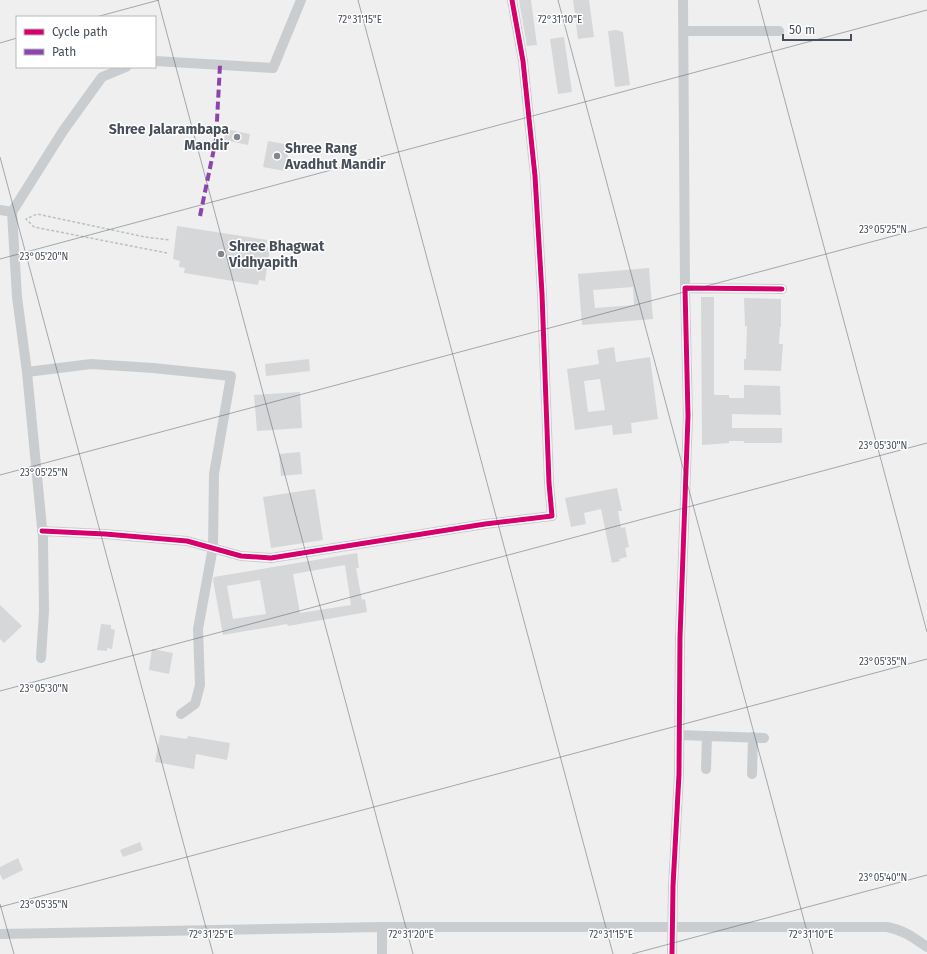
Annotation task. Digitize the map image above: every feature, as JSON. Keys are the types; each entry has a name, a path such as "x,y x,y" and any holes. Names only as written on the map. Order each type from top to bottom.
{"street":[{"path":"156,61 273,68 301,0"},
{"path":"42,531 105,534 187,541 242,556 271,558 485,524 552,516 549,483 542,294 535,176 523,61 512,0"},
{"path":"672,954 673,878 679,774 680,637 688,416 685,288 684,0"},
{"path":"684,32 779,31"},
{"path":"41,658 44,611 42,531 27,372 17,297 12,212 63,131 102,77 124,68"},
{"path":"0,210 12,212"},
{"path":"685,288 782,289"},
{"path":"27,372 91,364 153,368 231,376 214,474 213,547 198,629 200,685 195,704 181,714"},
{"path":"679,735 764,738"},
{"path":"706,769 707,736"},
{"path":"752,774 753,737"},
{"path":"382,927 382,954"},
{"path":"0,934 382,927 887,928 898,929 909,934 927,947"}],"path":[{"path":"167,253 34,227 26,219 37,214 145,237 170,240"}],"building":[{"path":"519,0 531,0 537,45 527,46"},
{"path":"573,0 589,0 594,37 578,39"},
{"path":"616,30 623,32 630,85 615,87 608,31"},
{"path":"564,37 572,92 558,94 550,39"},
{"name":"Shree Jalarambapa Mandir","path":"226,129 250,134 248,145 224,140"},
{"name":"Shree Rang Avadhut Mandir","path":"268,141 290,145 285,171 263,167"},
{"name":"Shree Bhagwat Vidhyapith","path":"177,226 267,240 266,247 270,248 265,281 259,280 258,285 184,273 185,268 179,267 180,261 173,259"},
{"path":"649,268 653,319 582,325 578,274","holes":["633,287 634,305 595,308 593,290"]},
{"path":"701,297 714,297 714,395 729,395 729,398 744,398 744,385 780,386 781,415 732,414 732,428 782,428 782,443 744,443 744,441 729,441 729,443 702,445"},
{"path":"744,298 781,299 781,327 779,344 783,344 781,371 744,370 744,359 746,359 747,326 745,326"},
{"path":"614,347 616,362 650,357 658,419 631,423 632,433 613,435 612,425 575,430 567,369 599,364 597,350","holes":["600,379 605,410 588,412 584,381"]},
{"path":"309,359 310,371 266,376 265,364"},
{"path":"300,392 302,428 257,431 254,395"},
{"path":"300,452 302,474 281,476 279,454"},
{"path":"617,488 622,511 618,511 621,528 625,527 629,547 625,548 627,557 612,563 601,509 584,513 586,524 571,527 565,498"},
{"path":"315,489 323,540 271,548 263,497"},
{"path":"357,553 359,568 356,568 362,600 365,599 367,612 288,626 287,624 223,635 213,580 214,577","holes":["345,565 351,605 300,613 293,574","260,580 266,614 233,619 227,586"]},
{"path":"0,605 22,626 4,643 0,639"},
{"path":"101,624 111,625 111,629 115,630 112,649 107,648 107,651 97,650"},
{"path":"152,649 173,653 169,674 149,670"},
{"path":"160,735 187,739 188,736 230,743 227,760 196,754 194,769 155,762"},
{"path":"140,842 143,850 123,857 120,850"},
{"path":"18,858 23,870 3,880 0,874 0,867"}],"marked path":[{"path":"200,216 216,139 220,65"}],"cycle path":[{"path":"42,531 105,534 187,541 241,556 271,558 485,524 552,516 549,483 542,294 535,176 523,61 512,0"},
{"path":"672,954 673,886 679,774 680,637 688,416 685,288 782,289"}],"place":[{"name":"Shree Jalarambapa Mandir","path":"237,137"},
{"name":"Shree Rang Avadhut Mandir","path":"277,156"},
{"name":"Shree Bhagwat Vidhyapith","path":"221,254"}]}
